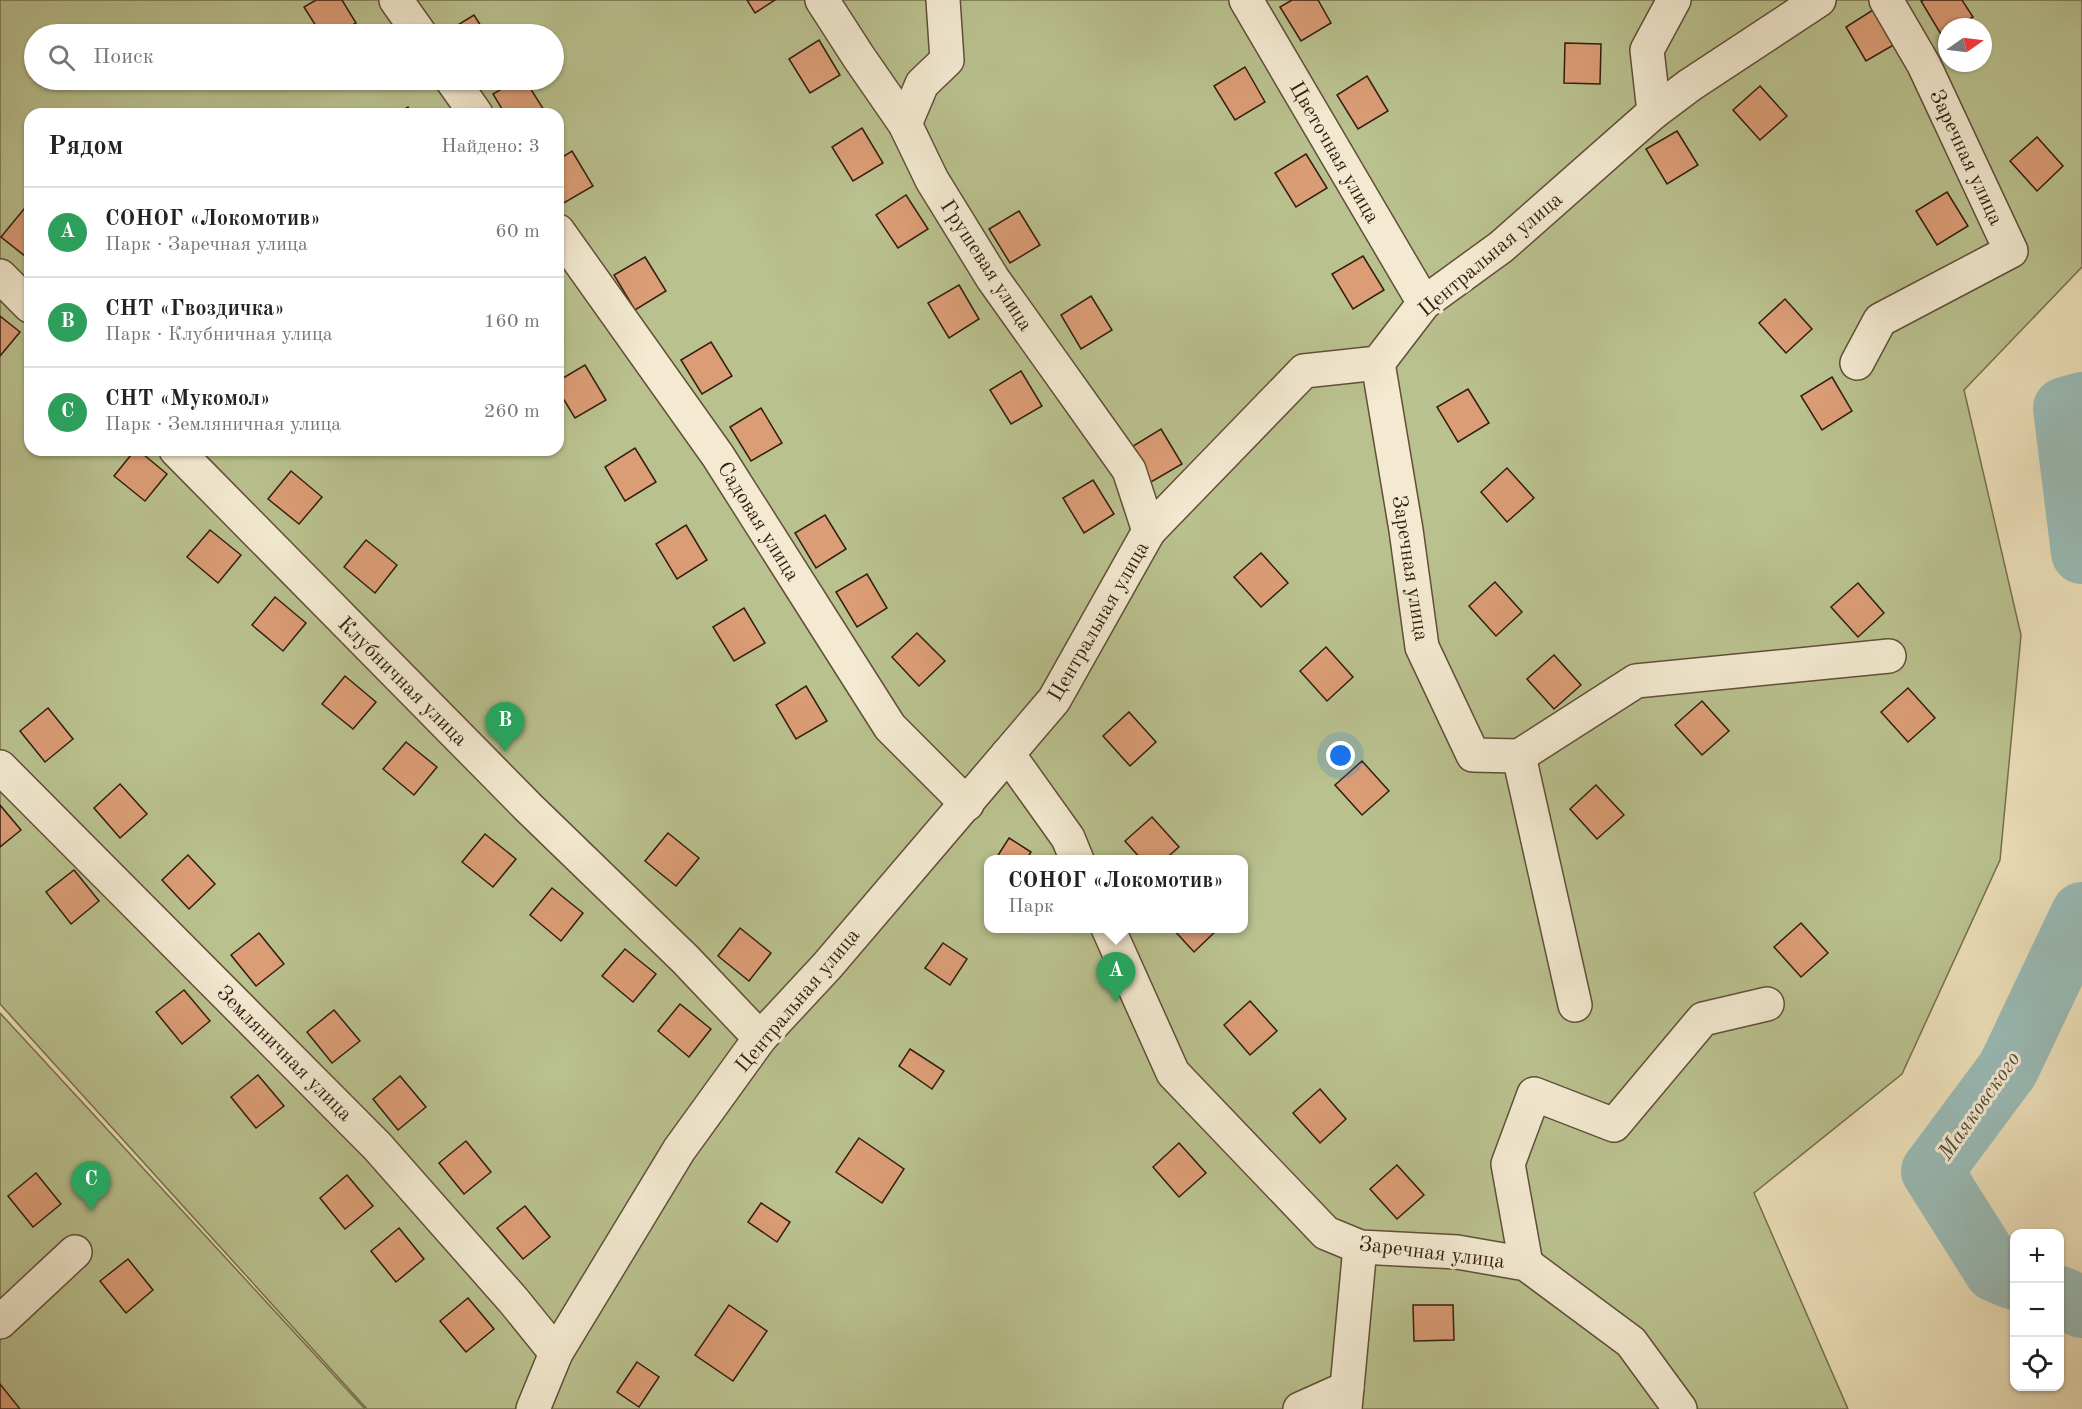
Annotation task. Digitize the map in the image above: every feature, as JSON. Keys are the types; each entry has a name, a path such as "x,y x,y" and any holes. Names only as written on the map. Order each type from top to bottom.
{"street":[{"path":"396,0 413,24"},
{"name":"Грушевая улица","path":"822,0 905,124 932,180 993,279 1129,470 1149,531"},
{"path":"905,124 922,84 947,60 943,0"},
{"name":"Цветочная улица","path":"1246,0 1424,303"},
{"path":"1654,112 1647,50 1674,0"},
{"name":"Центральная улица","path":"533,1409 556,1353 679,1150 760,1038 827,966 1054,700 1149,531 1304,371 1378,363 1424,303 1501,248 1654,112 1690,85 1819,0"},
{"name":"Заречная улица","path":"1857,363 1880,320 2011,251 1924,65 1886,0"},
{"path":"459,90 472,108"},
{"name":"Садовая улица","path":"564,239 718,456 890,728 967,804"},
{"path":"0,276 24,300"},
{"name":"Заречная улица","path":"1378,363 1406,530 1422,647 1473,755 1519,756"},
{"name":"Клубничная улица","path":"182,456 520,799 685,959 760,1038"},
{"path":"1575,1005 1519,756 1636,681 1889,656"},
{"path":"1008,754 1068,838 1075,855"},
{"name":"Земляничная улица","path":"0,767 377,1146 513,1300 556,1353"},
{"name":"Заречная улица","path":"1110,933 1173,1073 1326,1233 1359,1247 1457,1252 1526,1264 1631,1342 1680,1409"},
{"path":"1526,1264 1508,1164 1534,1094 1614,1125 1703,1019 1767,1004"},
{"path":"1300,1409 1346,1398 1359,1247"},
{"path":"0,1322 75,1252"}],"green space":[{"path":"0,0 2082,0 2082,267 1964,390 2021,635 2000,860 1902,1074 1754,1193 1848,1409 367,1409 0,1004"},
{"path":"0,1013 365,1409 0,1409"}],"building":[{"path":"316,0 342,0 356,23 315,24 304,7"},
{"path":"747,0 775,0 755,13"},
{"path":"1292,0 1318,0 1331,23 1301,41 1280,7"},
{"path":"1962,0 1973,17 1938,18 1938,29 1921,1"},
{"path":"1876,8 1897,43 1866,61 1846,27"},
{"path":"474,15 480,24 459,24"},
{"path":"819,40 840,75 810,93 789,59"},
{"path":"1565,43 1601,44 1600,84 1564,83"},
{"path":"1245,67 1265,102 1235,120 1214,86"},
{"path":"1367,76 1388,111 1358,129 1337,95"},
{"path":"1760,86 1787,116 1760,140 1733,110"},
{"path":"500,90 531,90 543,108 501,108 493,94"},
{"path":"862,128 883,163 853,181 832,147"},
{"path":"1677,131 1698,165 1667,184 1646,149"},
{"path":"2037,137 2063,166 2037,191 2010,161"},
{"path":"572,151 593,186 564,203 564,156"},
{"path":"1306,154 1327,188 1296,207 1275,173"},
{"path":"1947,192 1968,226 1937,245 1916,211"},
{"path":"906,195 928,229 898,248 876,215"},
{"path":"24,209 24,255 1,237"},
{"path":"1019,211 1040,245 1010,263 989,229"},
{"path":"1363,256 1384,290 1353,309 1332,274"},
{"path":"645,257 666,291 635,310 614,275"},
{"path":"959,285 979,319 949,338 928,303"},
{"path":"1091,296 1112,330 1081,349 1061,315"},
{"path":"1785,299 1812,329 1786,353 1759,323"},
{"path":"0,316 20,332 0,356"},
{"path":"711,342 732,376 702,394 681,360"},
{"path":"585,365 606,400 575,418 564,400 564,377"},
{"path":"1021,371 1042,406 1011,424 990,390"},
{"path":"1832,377 1852,411 1822,430 1801,396"},
{"path":"1468,389 1489,423 1458,442 1437,407"},
{"path":"761,408 782,443 751,461 730,427"},
{"path":"1161,429 1182,464 1151,482 1130,448"},
{"path":"635,448 656,482 625,501 605,467"},
{"path":"130,456 145,456 167,474 145,501 114,476"},
{"path":"1507,468 1534,498 1507,522 1481,492"},
{"path":"291,471 322,497 299,524 268,499"},
{"path":"1093,480 1114,514 1084,533 1063,498"},
{"path":"825,515 846,549 816,568 795,533"},
{"path":"686,525 707,560 677,579 656,544"},
{"path":"210,530 241,555 218,583 187,557"},
{"path":"366,540 397,565 375,593 344,567"},
{"path":"1261,553 1288,583 1261,607 1234,577"},
{"path":"867,574 887,608 857,627 836,592"},
{"path":"1495,582 1522,612 1496,636 1469,606"},
{"path":"1858,583 1884,613 1858,637 1831,607"},
{"path":"275,597 306,623 283,651 252,625"},
{"path":"744,608 765,643 734,661 713,627"},
{"path":"917,633 945,661 919,686 892,657"},
{"path":"1326,647 1353,677 1327,701 1300,671"},
{"path":"1554,655 1581,685 1554,709 1527,679"},
{"path":"345,676 376,702 353,729 322,704"},
{"path":"806,686 827,721 796,739 776,705"},
{"path":"1908,688 1935,718 1908,742 1881,712"},
{"path":"1702,701 1729,731 1702,755 1675,725"},
{"path":"48,708 73,739 45,762 20,731"},
{"path":"1129,712 1156,742 1130,766 1103,736"},
{"path":"406,742 437,767 414,795 383,769"},
{"path":"1362,761 1389,791 1362,815 1335,785"},
{"path":"120,784 147,814 120,838 94,808"},
{"path":"1596,785 1624,815 1597,839 1570,809"},
{"path":"0,805 21,830 0,847"},
{"path":"1152,817 1179,847 1170,855 1138,855 1125,841"},
{"path":"668,833 699,858 676,886 645,861"},
{"path":"485,834 516,859 493,887 462,862"},
{"path":"1009,838 1031,852 1029,855 998,855"},
{"path":"188,855 215,884 189,909 162,880"},
{"path":"74,870 99,901 71,924 46,892"},
{"path":"552,888 583,913 561,941 530,915"},
{"path":"1801,923 1828,953 1801,977 1774,947"},
{"path":"740,928 771,953 749,981 718,956"},
{"path":"259,933 284,964 256,986 231,955"},
{"path":"1177,933 1214,933 1194,952"},
{"path":"943,943 967,959 950,985 925,968"},
{"path":"625,949 656,974 633,1002 602,976"},
{"path":"184,990 210,1021 182,1044 156,1012"},
{"path":"1250,1001 1277,1031 1250,1055 1224,1025"},
{"path":"680,1004 711,1029 689,1057 658,1031"},
{"path":"334,1010 360,1041 332,1063 307,1032"},
{"path":"910,1049 944,1071 932,1089 899,1066"},
{"path":"258,1075 284,1106 256,1128 231,1097"},
{"path":"400,1076 426,1107 398,1130 373,1099"},
{"path":"1320,1089 1346,1119 1320,1143 1293,1113"},
{"path":"859,1138 904,1169 882,1203 836,1172"},
{"path":"466,1141 491,1172 464,1194 439,1163"},
{"path":"1179,1143 1206,1173 1179,1197 1153,1167"},
{"path":"1397,1165 1424,1195 1397,1219 1370,1189"},
{"path":"36,1173 61,1204 33,1227 8,1196"},
{"path":"347,1175 373,1206 345,1229 320,1198"},
{"path":"761,1203 790,1222 777,1242 748,1222"},
{"path":"525,1206 550,1237 523,1259 497,1228"},
{"path":"399,1228 424,1259 396,1282 371,1251"},
{"path":"128,1259 153,1290 126,1313 100,1281"},
{"path":"468,1298 494,1329 466,1352 440,1321"},
{"path":"729,1305 767,1331 733,1381 695,1355"},
{"path":"1413,1305 1453,1305 1454,1340 1414,1341"},
{"path":"637,1362 659,1377 639,1407 617,1392"},
{"path":"0,1384 20,1409 0,1409"}],"waterway":[{"name":"Маяковского","path":"2082,403 2064,408 2082,553"},
{"name":"Маяковского","path":"2010,1277 1995,1271 1932,1171 2008,1069 2082,913"},
{"name":"Маяковского","path":"2064,1299 2082,1307"}],"place":[{"name":"СНТ «Гвоздичка»","path":"505,752"},
{"name":"СОНОГ «Локомотив»","path":"1116,1002"},
{"name":"СНТ «Мукомол»","path":"91,1211"}]}
